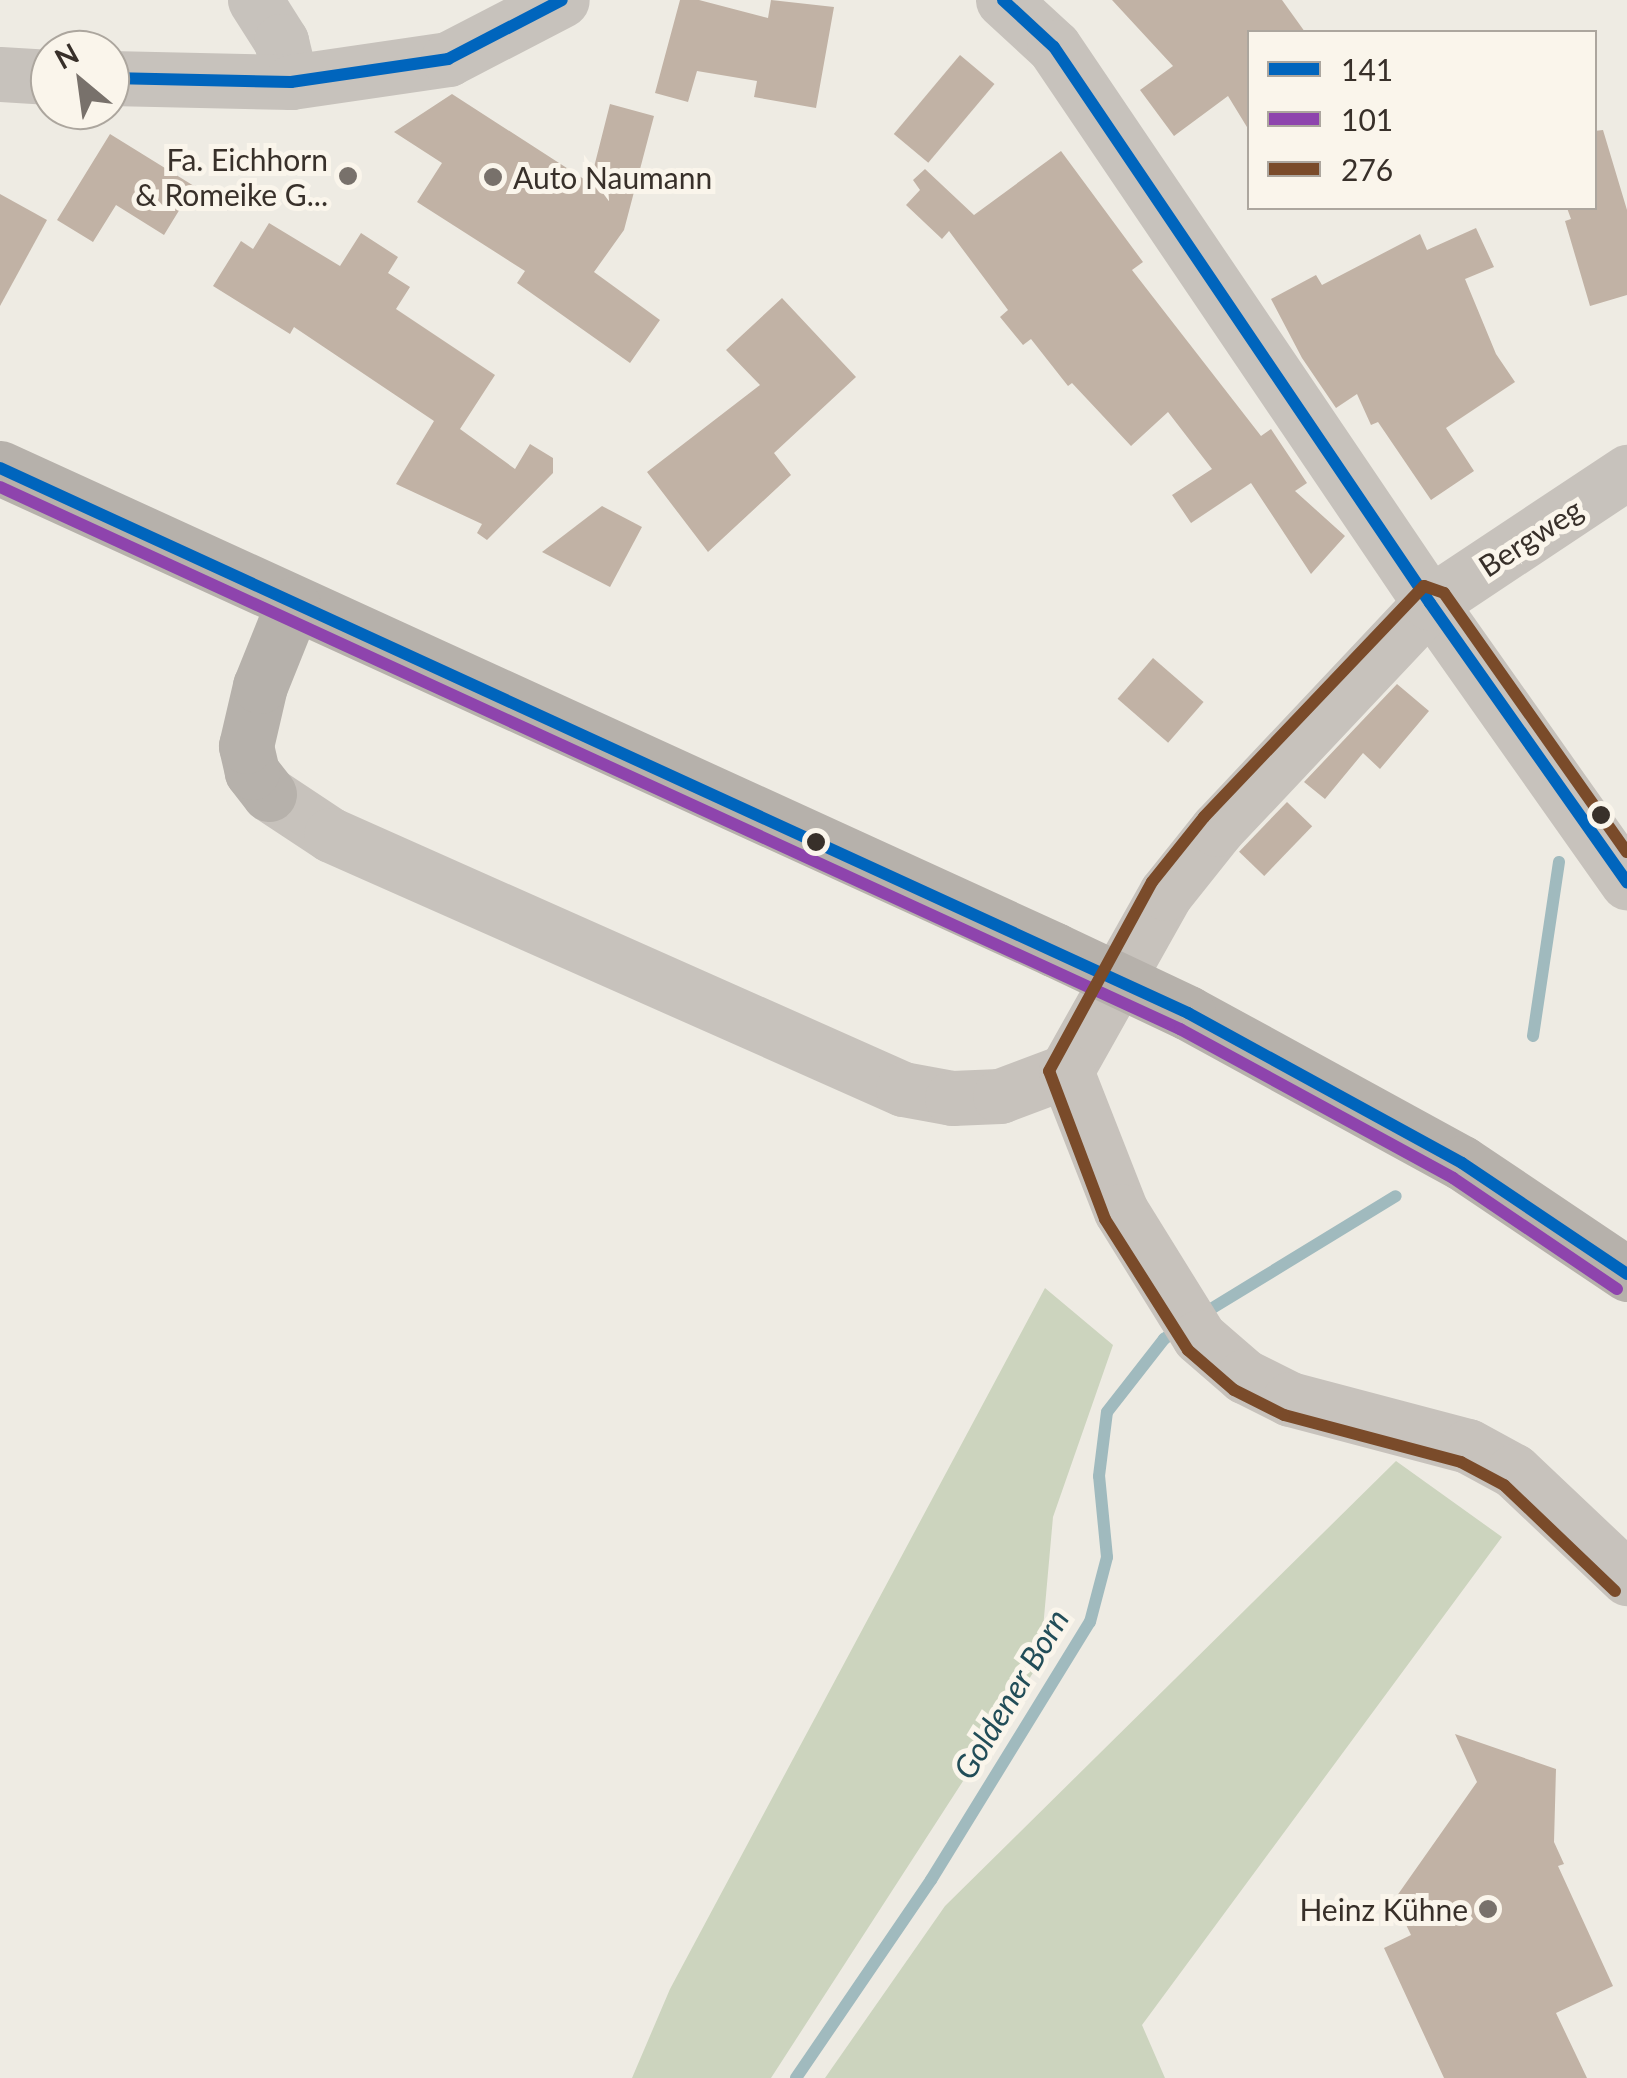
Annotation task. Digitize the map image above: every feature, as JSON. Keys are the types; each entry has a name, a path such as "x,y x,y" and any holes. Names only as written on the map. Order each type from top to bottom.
{"main road":[{"path":"0,468 1188,1012 1462,1163 1627,1274"},
{"path":"268,794 252,772 248,730 260,686 293,604"}],"street":[{"path":"255,0 281,41 290,82"},
{"path":"130,78 290,82 448,59 562,0"},
{"path":"1003,0 1054,47 1430,603 1627,882"},
{"path":"0,74 30,76"},
{"name":"Bergweg","path":"1066,1071 1166,894 1217,829 1430,603 1627,472"},
{"path":"268,794 331,836 903,1089 952,1098 1000,1096 1066,1071 1121,1211 1188,1321 1244,1376 1290,1399 1468,1446 1514,1471 1627,1578"}],"green space":[{"path":"1045,1288 1113,1345 1053,1517 1040,1662 771,2078 632,2078 670,1989"},
{"path":"1396,1461 1502,1537 1142,2025 1165,2078 825,2078 945,1906"}],"building":[{"path":"680,0 699,0 768,18 771,0 834,7 816,108 754,97 757,81 697,71 688,102 655,93"},
{"path":"1112,0 1282,0 1304,30 1247,30 1247,127 1228,96 1174,136 1140,90 1173,66"},
{"path":"960,55 994,84 928,163 894,134"},
{"path":"452,94 590,183 610,104 654,116 624,230 594,272 660,320 630,363 517,283 525,271 417,202 442,163 394,132"},
{"path":"1603,130 1627,210 1627,295 1590,306 1565,221 1571,219 1568,210 1597,210 1597,131"},
{"path":"110,134 194,186 164,235 116,205 93,242 57,220"},
{"path":"1061,151 1143,262 1132,270 1261,436 1271,429 1307,483 1295,491 1345,536 1311,574 1251,483 1191,523 1172,495 1212,469 1168,412 1131,446 1072,383 1068,386 1031,339 1023,345 1000,317 1008,310 949,231 942,239 906,205 920,190 913,180 925,169 974,215"},
{"path":"0,194 47,220 0,306"},
{"path":"269,223 340,266 361,233 398,257 388,273 410,287 396,309 495,375 460,429 515,469 530,444 553,458 553,473 487,540 477,533 482,524 396,484 434,421 294,327 290,334 213,286 241,241 253,249"},
{"path":"1476,228 1494,267 1465,279 1496,354 1515,382 1446,428 1474,471 1431,500 1378,422 1371,425 1357,394 1336,408 1302,358 1271,299 1316,275 1322,285 1420,234 1427,250"},
{"path":"782,298 856,377 774,453 791,475 708,552 647,472 760,385 726,350"},
{"path":"602,506 642,527 610,587 542,552"},
{"path":"1153,658 1204,702 1168,743 1118,699"},
{"path":"1397,684 1429,711 1380,769 1363,753 1325,799 1304,782"},
{"path":"1287,802 1312,826 1264,876 1239,852"},
{"name":"Heinz Kühne","path":"1455,1734 1556,1769 1554,1842 1564,1864 1558,1866 1613,1986 1556,2013 1587,2078 1444,2078 1384,1948 1411,1935 1394,1900 1477,1782"}],"waterway":[{"name":"Goldener Born","path":"1533,1036 1559,862"},
{"name":"Goldener Born","path":"1201,1315 1396,1196"},
{"name":"Goldener Born","path":"796,2078 931,1880 1090,1622 1107,1557 1099,1476 1107,1412 1164,1339 1180,1328"}],"transit line":[{"name":"141","path":"130,78 291,82 448,59 562,0"},
{"name":"141","path":"1003,0 1054,47 1430,603 1627,882"},
{"name":"141","path":"0,468 1188,1013 1462,1163 1627,1274"},
{"name":"101","path":"0,487 1180,1029 1453,1178 1617,1289"},
{"name":"276","path":"1615,1591 1504,1485 1461,1462 1284,1415 1234,1390 1188,1350 1105,1219 1049,1071 1152,882 1204,817 1424,586 1444,593 1627,852"}],"place":[{"name":"Fa. Eichhorn & Romeike G...","path":"348,176"},
{"name":"Auto Naumann","path":"493,177"},
{"name":"Heinz Kühne","path":"1488,1909"}]}
